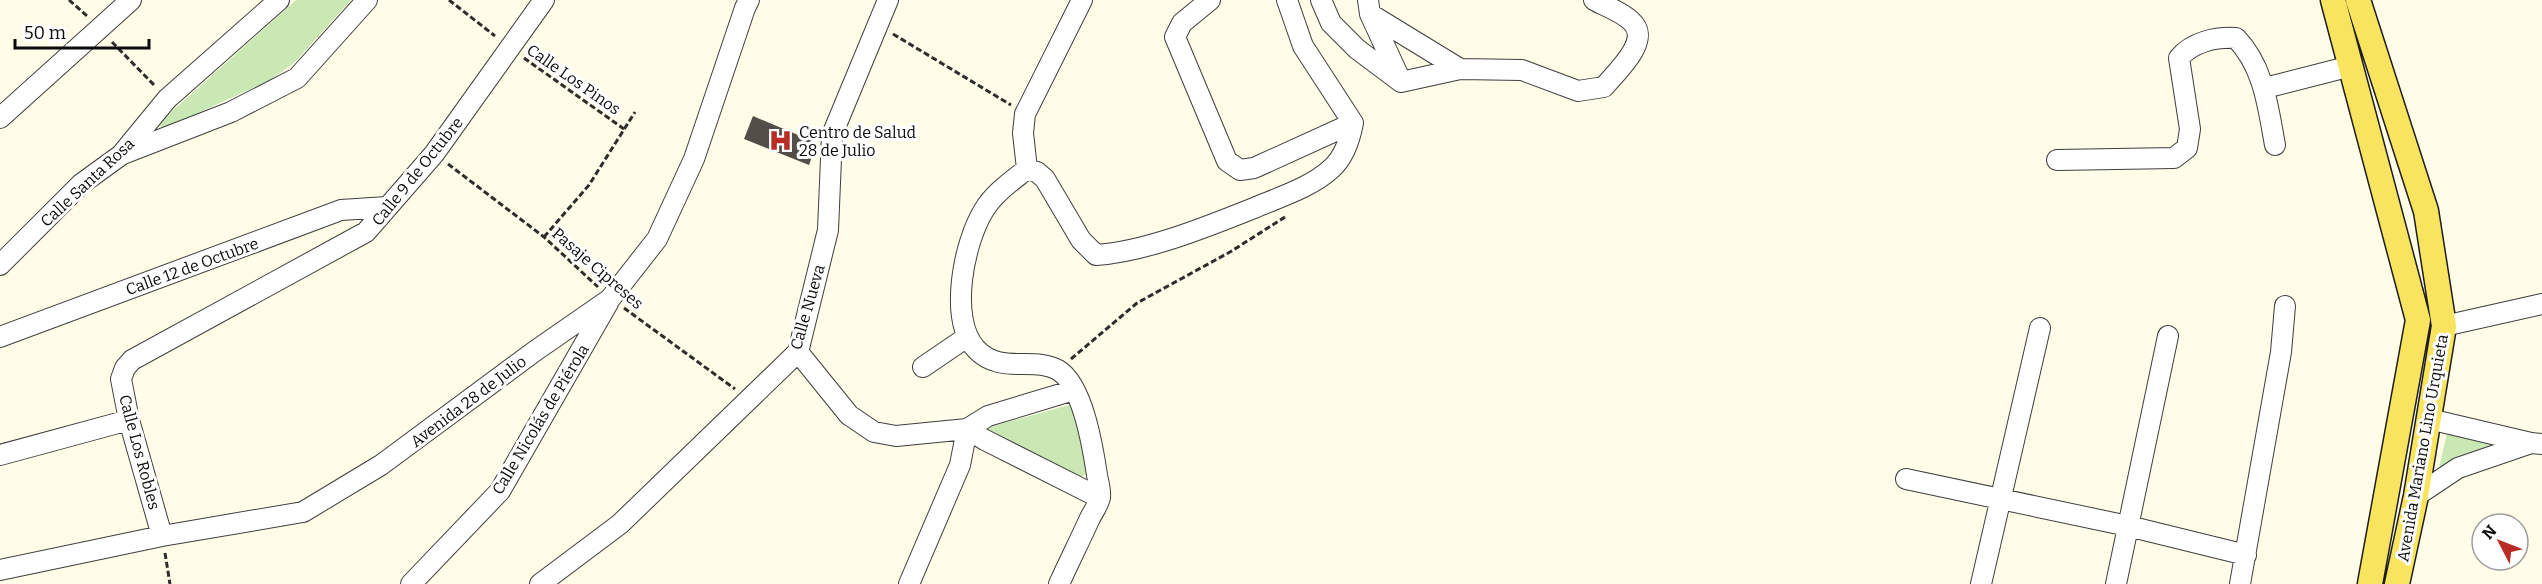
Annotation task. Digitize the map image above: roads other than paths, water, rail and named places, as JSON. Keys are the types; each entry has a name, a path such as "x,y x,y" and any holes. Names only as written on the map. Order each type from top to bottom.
{"main road":[{"name":"Avenida Mariano Lino Urquieta","path":"2333,0 2418,320 2370,584"},
{"name":"Avenida Mariano Lino Urquieta","path":"2358,0 2426,211 2444,327 2416,496 2397,584"}],"street":[{"path":"0,118 131,0"},
{"name":"Calle Santa Rosa","path":"0,265 81,183 121,155 167,99 279,0"},
{"path":"121,155 231,112 297,78 367,0"},
{"name":"Calle 9 de Octubre","path":"125,368 132,360 366,232 434,154 544,0"},
{"name":"Avenida 28 de Julio","path":"0,570 162,536 303,512 381,465 610,299 657,239 694,159 749,0"},
{"name":"Calle Nueva","path":"540,584 620,524 798,352 828,230 832,135 888,0"},
{"path":"1027,169 1023,134 1025,114 1082,0"},
{"path":"1210,0 1182,23 1175,37 1227,161 1240,170 1254,168 1353,123"},
{"path":"1027,169 1037,172 1045,179 1081,240 1096,255 1113,254 1200,230 1295,191 1333,168 1349,144 1353,123 1303,46 1287,0"},
{"path":"1321,0 1331,23 1357,49 1401,82 1460,69 1522,70 1578,91 1604,87 1638,44 1638,31 1632,21 1594,0"},
{"path":"1369,7 1401,82"},
{"path":"1369,7 1460,69"},
{"path":"2057,160 2174,158 2187,148 2190,129 2179,58 2187,48 2220,38 2236,38 2247,50 2265,88 2275,145"},
{"path":"2265,88 2350,66"},
{"path":"1027,169 1003,188 984,210 971,244 961,285 960,312 967,337 976,350 989,359 1006,364 1048,366 1059,371 1074,390 1090,430 1100,498 1059,584"},
{"name":"Calle 12 de Octubre","path":"0,337 340,210 387,207"},
{"name":"Calle Nicolás de Piérola","path":"411,584 500,491 610,299"},
{"path":"2444,327 2542,304"},
{"path":"2240,584 2281,352 2285,306"},
{"path":"1981,584 2040,328"},
{"path":"2116,584 2168,336"},
{"path":"923,368 967,337"},
{"path":"798,352 849,416 874,432 896,436 967,429 988,416 1074,390"},
{"name":"Calle Los Robles","path":"125,368 122,379 129,420 162,536"},
{"path":"2429,419 2537,444"},
{"path":"0,455 129,420"},
{"path":"967,429 1100,498"},
{"path":"909,584 960,465 967,429"},
{"path":"2416,496 2458,468 2537,444"},
{"path":"1906,479 2128,526 2246,555"}],"place":[{"name":"Centro de Salud 28 de Julio","path":"781,141"}]}
